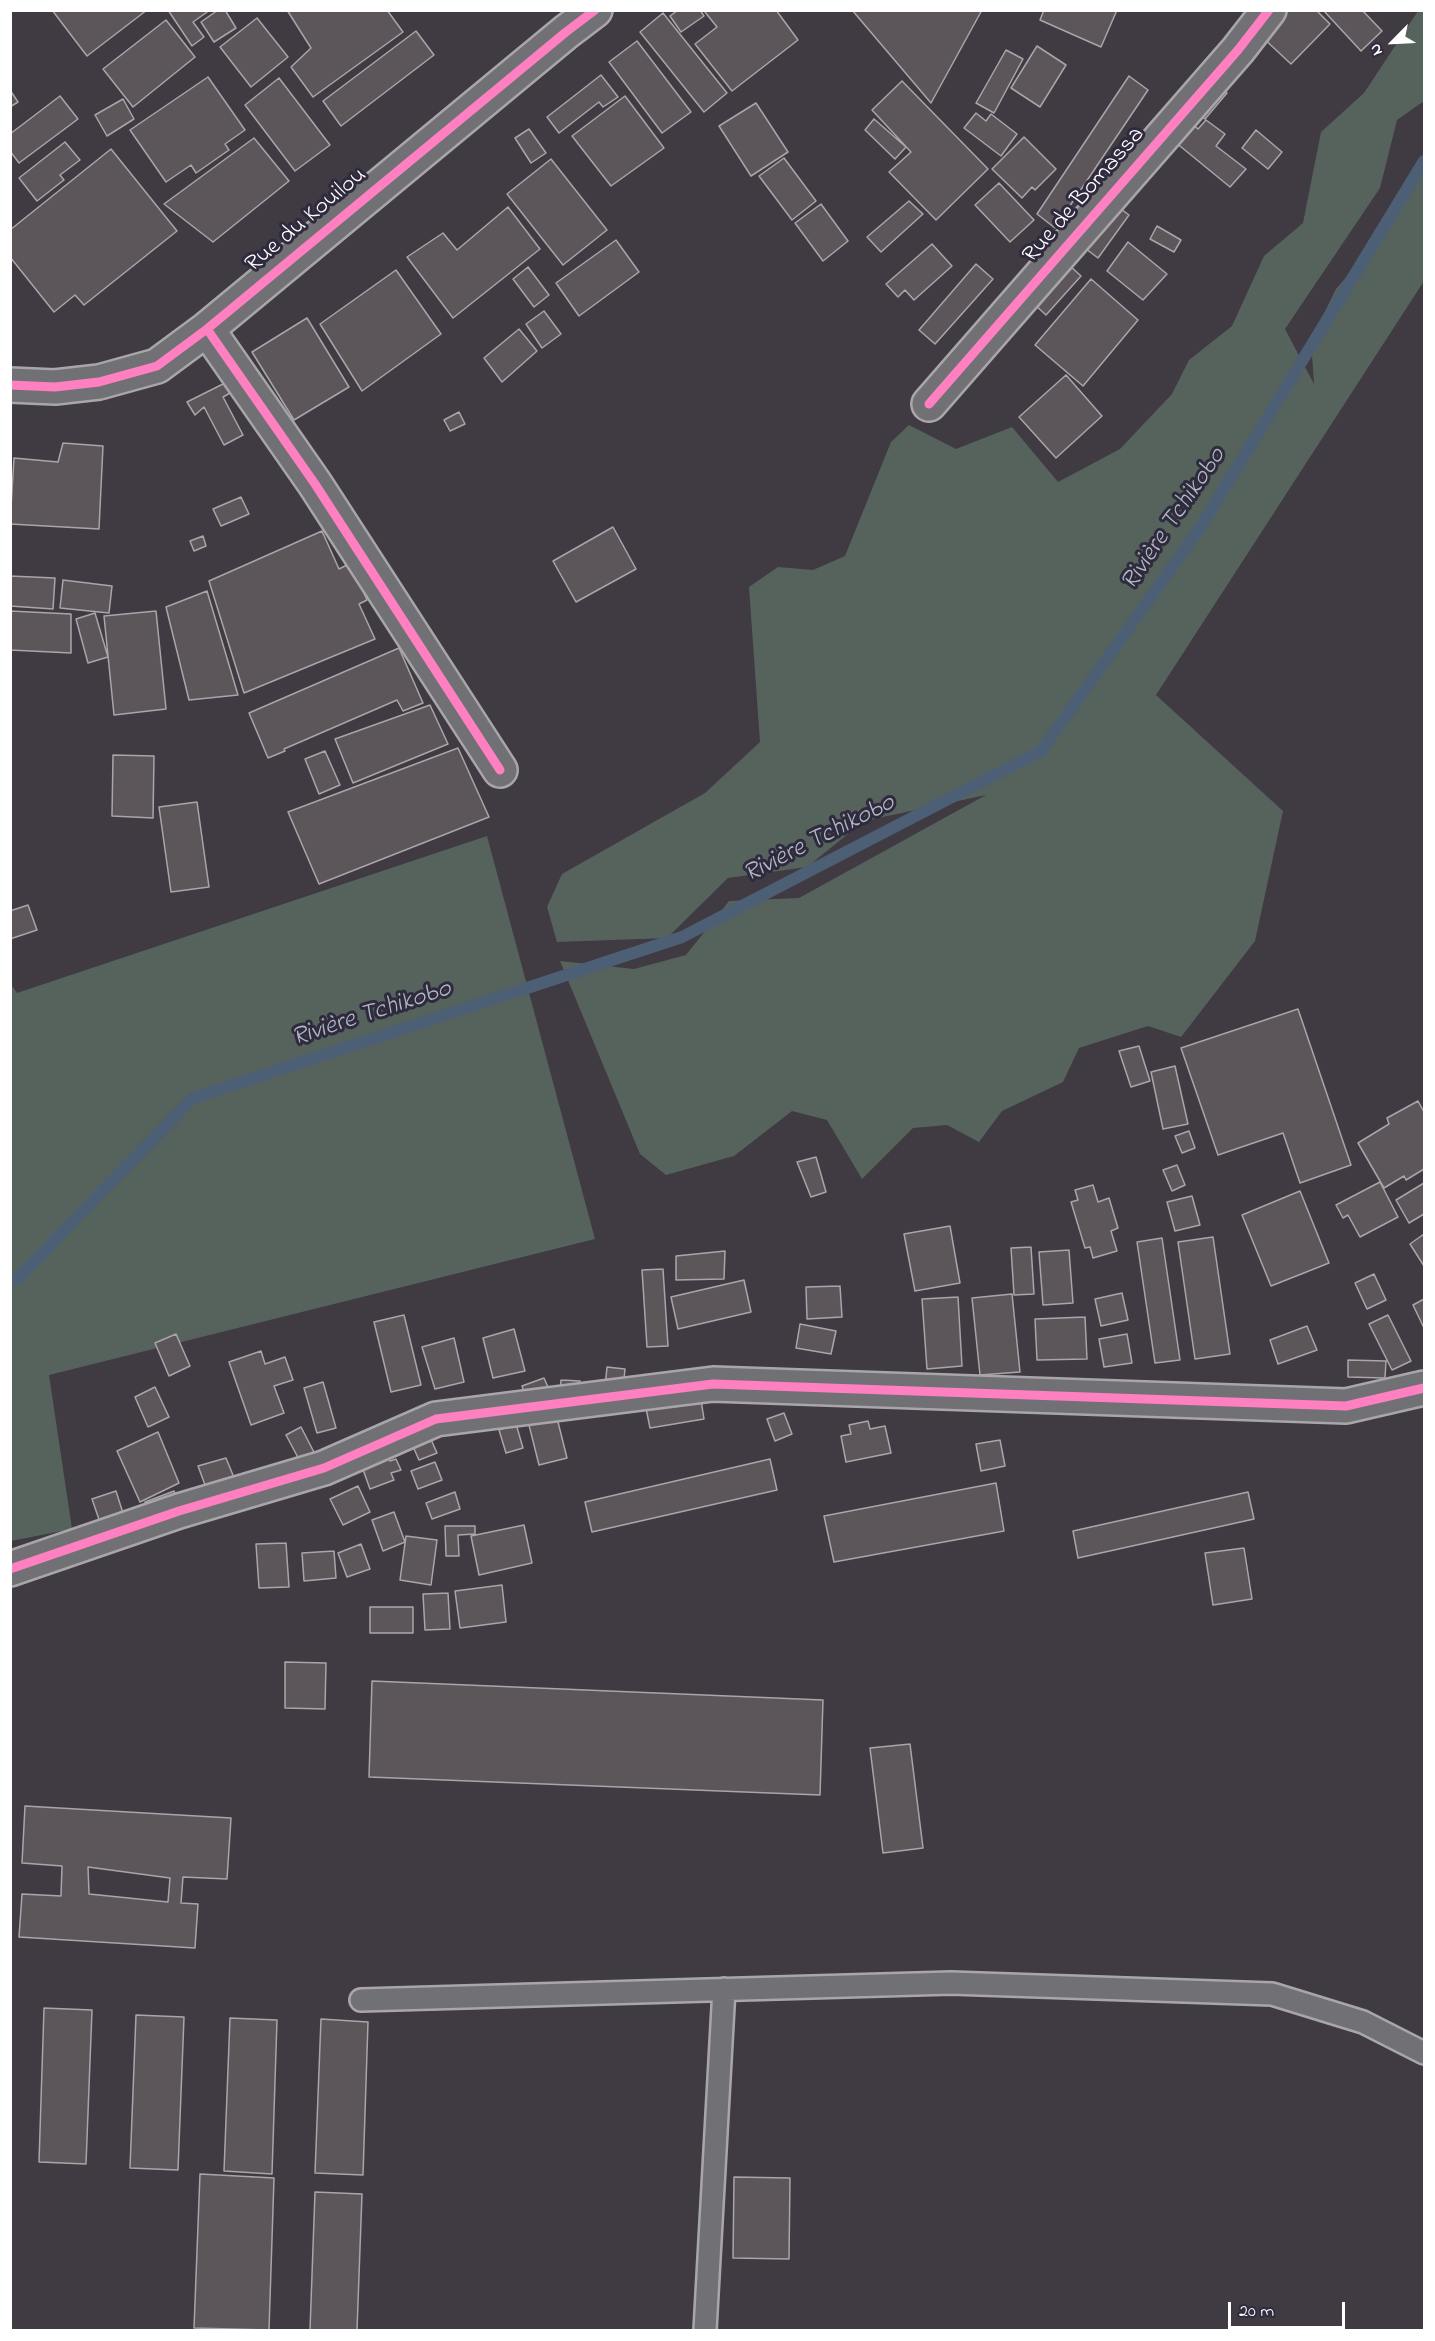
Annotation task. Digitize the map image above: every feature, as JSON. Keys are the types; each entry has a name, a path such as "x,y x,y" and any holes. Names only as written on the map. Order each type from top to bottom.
{"street":[{"name":"Rue du Kouilou","path":"10,385 55,387 99,382 157,366 207,329 557,21 595,10"},
{"name":"Rue de Bomassa","path":"929,404 1238,50 1269,10"},
{"path":"207,329 315,484 500,770"},
{"path":"10,1569 179,1511 324,1468 436,1419 713,1384 1346,1406 1425,1388"}],"lane":[{"path":"361,2000 951,1983 1272,1994 1363,2022 1425,2053"},
{"path":"705,2331 723,1989"}],"shaded area":[{"path":"1418,11 1424,11 1424,101 1397,120 1380,188 1285,329 1314,384 1311,340 1336,289 1383,235 1424,153 1424,281 1156,695 1283,811 1255,941 1181,1037 1148,1026 1079,1048 1063,1082 1002,1111 979,1142 947,1125 913,1128 862,1179 827,1120 792,1111 734,1156 666,1175 640,1154 560,961 634,969 686,955 729,901 799,898 986,795 864,821 807,867 728,878 667,938 557,942 547,907 562,874 705,793 760,742 749,587 778,567 813,570 845,556 891,442 909,425 956,449 1012,427 1058,482 1120,449 1172,394 1189,360 1232,326 1264,256 1303,223 1321,132 1364,93"},
{"path":"487,836 595,1239 49,1375 72,1529 11,1541 10,983 17,993"}],"building":[{"path":"52,10 147,10 87,56"},
{"path":"168,10 210,10 193,22 204,37 192,46"},
{"path":"218,10 225,10 236,28 214,42 201,22"},
{"path":"287,10 387,10 403,32 313,97 291,67 311,48"},
{"path":"678,10 700,10 704,16 681,32 670,16"},
{"path":"708,10 776,10 798,40 732,91 695,44 717,27 705,12"},
{"path":"852,10 982,10 931,103"},
{"path":"1044,10 1117,10 1101,47 1040,20"},
{"path":"1286,10 1316,10 1330,24 1291,64 1261,36"},
{"path":"1323,10 1362,10 1382,31 1361,51"},
{"path":"663,13 727,93 704,112 640,32"},
{"path":"257,18 288,57 251,87 220,47"},
{"path":"166,20 195,57 133,107 103,69"},
{"path":"416,31 434,55 341,126 323,101"},
{"path":"637,41 691,112 662,133 609,62"},
{"path":"1037,46 1066,65 1040,107 1011,88"},
{"path":"1006,50 1023,59 994,113 976,103"},
{"path":"601,75 618,97 603,107 599,102 559,133 547,117"},
{"path":"1129,76 1148,90 1055,228 1037,214"},
{"path":"208,77 245,130 225,144 229,150 196,173 191,165 166,182 130,130"},
{"path":"279,78 330,145 295,171 245,105"},
{"path":"902,81 988,169 936,220 889,172 911,152 872,110"},
{"path":"1215,83 1227,93 1205,119 1193,109"},
{"path":"10,90 18,102 10,107"},
{"path":"60,96 78,119 19,163 10,151 10,134"},
{"path":"625,96 664,148 611,186 572,136"},
{"path":"123,99 134,119 107,136 95,115"},
{"path":"756,103 788,152 751,176 719,126"},
{"path":"976,113 986,121 991,114 1017,134 1001,156 964,128"},
{"path":"1185,118 1198,129 1206,120 1225,134 1216,146 1246,169 1230,187 1169,137"},
{"path":"874,119 906,147 895,159 865,130"},
{"path":"529,129 546,153 531,163 515,138"},
{"path":"1256,130 1282,152 1268,169 1242,148"},
{"path":"1024,137 1056,169 1035,190 1032,187 1022,198 992,169"},
{"path":"254,138 289,181 213,242 164,204"},
{"path":"65,142 80,160 60,175 64,180 37,201 19,178"},
{"path":"111,149 177,231 84,305 75,295 54,312 10,257 10,230"},
{"path":"784,158 816,201 792,220 759,176"},
{"path":"551,159 607,230 563,265 507,194"},
{"path":"999,183 1034,220 1010,242 975,205"},
{"path":"909,201 923,214 881,252 867,237"},
{"path":"1113,203 1129,215 1098,258 1082,246"},
{"path":"821,204 848,241 823,261 795,223"},
{"path":"508,207 540,249 453,318 407,257 443,233 457,250"},
{"path":"1157,226 1181,240 1174,252 1150,239"},
{"path":"616,240 639,272 579,316 556,283"},
{"path":"1128,242 1167,274 1143,300 1107,271"},
{"path":"932,244 952,266 914,300 905,290 898,297 886,284"},
{"path":"976,264 993,279 935,344 919,330"},
{"path":"1069,265 1081,276 1046,315 1033,303"},
{"path":"528,267 549,295 534,307 513,279"},
{"path":"396,270 441,334 362,391 320,324"},
{"path":"1091,279 1138,320 1083,386 1035,345"},
{"path":"544,311 561,334 542,348 526,324"},
{"path":"307,318 349,387 294,420 252,352"},
{"path":"519,329 537,351 502,382 484,358"},
{"path":"1066,375 1102,416 1056,458 1019,417"},
{"path":"225,383 230,393 223,397 243,435 224,445 204,407 195,415 187,402"},
{"path":"459,412 465,424 450,431 444,420"},
{"path":"63,443 103,446 99,529 10,524 14,458 58,462"},
{"path":"241,497 249,514 221,526 213,509"},
{"path":"613,527 636,569 576,602 553,561"},
{"path":"322,531 339,569 351,563 367,600 359,604 375,639 244,693 209,581"},
{"path":"203,536 206,546 194,551 190,541"},
{"path":"10,576 55,578 53,609 10,606"},
{"path":"63,580 112,586 109,613 60,608"},
{"path":"207,591 238,695 189,700 166,607"},
{"path":"10,611 71,614 71,653 10,650"},
{"path":"156,611 166,709 114,715 104,616"},
{"path":"95,613 108,657 88,663 76,619"},
{"path":"399,648 423,703 403,711 397,700 268,758 249,713"},
{"path":"430,705 448,744 353,783 335,739"},
{"path":"458,748 489,817 319,884 288,812"},
{"path":"325,751 340,785 319,794 305,759"},
{"path":"113,755 154,756 153,818 112,816"},
{"path":"197,802 209,887 171,892 159,807"},
{"path":"28,905 37,930 10,939 10,911"},
{"path":"1298,1009 1351,1165 1300,1183 1283,1133 1218,1155 1181,1048"},
{"path":"1139,1046 1150,1081 1131,1087 1119,1051"},
{"path":"1175,1066 1188,1124 1163,1129 1151,1072"},
{"path":"1418,1101 1424,1112 1424,1169 1406,1180 1404,1176 1384,1188 1358,1143 1389,1124 1387,1118"},
{"path":"1189,1131 1195,1148 1182,1153 1175,1136"},
{"path":"816,1157 826,1192 811,1197 797,1162"},
{"path":"1177,1165 1185,1185 1172,1191 1163,1170"},
{"path":"1380,1182 1398,1217 1360,1237 1348,1215 1343,1218 1336,1205"},
{"path":"1424,1183 1424,1214 1409,1223 1396,1200"},
{"path":"1093,1185 1098,1202 1109,1198 1118,1228 1111,1231 1117,1251 1093,1258 1090,1247 1085,1248 1071,1202 1078,1200 1075,1190"},
{"path":"1300,1191 1329,1263 1271,1286 1242,1215"},
{"path":"1192,1196 1200,1225 1175,1231 1167,1202"},
{"path":"950,1226 960,1283 915,1291 904,1234"},
{"path":"1424,1234 1424,1266 1410,1244"},
{"path":"1213,1237 1230,1354 1195,1359 1178,1242"},
{"path":"1162,1238 1180,1360 1155,1363 1137,1242"},
{"path":"1031,1247 1034,1294 1014,1295 1011,1248"},
{"path":"1069,1250 1073,1303 1043,1305 1039,1252"},
{"path":"725,1251 724,1279 676,1280 676,1256"},
{"path":"663,1269 668,1346 647,1347 642,1270"},
{"path":"1374,1274 1386,1300 1367,1309 1355,1283"},
{"path":"744,1280 751,1312 678,1329 671,1297"},
{"path":"840,1286 842,1317 807,1319 806,1287"},
{"path":"1122,1293 1128,1320 1101,1326 1095,1299"},
{"path":"1012,1294 1020,1372 980,1375 972,1298"},
{"path":"958,1297 962,1366 927,1369 922,1299"},
{"path":"1424,1299 1424,1328 1413,1305"},
{"path":"404,1315 421,1385 391,1392 374,1322"},
{"path":"1388,1315 1411,1361 1392,1370 1369,1324"},
{"path":"1085,1317 1087,1359 1037,1360 1035,1319"},
{"path":"800,1324 836,1331 831,1354 796,1348"},
{"path":"1307,1326 1317,1350 1278,1364 1270,1340"},
{"path":"514,1329 525,1371 493,1378 483,1338"},
{"path":"176,1334 190,1366 169,1376 155,1343"},
{"path":"1127,1334 1132,1363 1104,1367 1099,1339"},
{"path":"454,1338 464,1382 435,1389 422,1347"},
{"path":"261,1351 265,1364 285,1357 293,1380 274,1386 284,1413 251,1425 229,1362"},
{"path":"1348,1360 1386,1361 1385,1378 1348,1377"},
{"path":"607,1367 625,1369 623,1389 605,1387"},
{"path":"544,1378 551,1394 528,1403 522,1386"},
{"path":"561,1380 580,1381 578,1397 560,1397"},
{"path":"323,1382 336,1428 317,1433 304,1388"},
{"path":"155,1387 169,1417 148,1427 135,1397"},
{"path":"701,1400 704,1419 650,1428 646,1408"},
{"path":"784,1413 792,1434 775,1441 767,1419"},
{"path":"557,1418 567,1458 539,1465 529,1425"},
{"path":"868,1421 870,1429 885,1426 891,1453 846,1462 841,1436 851,1434 849,1425"},
{"path":"516,1424 523,1448 506,1453 499,1430"},
{"path":"301,1427 318,1460 303,1467 286,1435"},
{"path":"158,1432 179,1483 140,1502 117,1451"},
{"path":"429,1435 437,1453 419,1460 411,1442"},
{"path":"1000,1440 1005,1466 981,1471 976,1444"},
{"path":"387,1455 390,1461 396,1459 401,1470 391,1473 394,1480 370,1489 361,1464"},
{"path":"226,1458 237,1485 208,1493 198,1466"},
{"path":"770,1459 777,1490 592,1532 585,1502"},
{"path":"435,1462 442,1480 418,1489 411,1471"},
{"path":"996,1483 1004,1531 834,1562 824,1516"},
{"path":"358,1486 370,1512 343,1525 330,1499"},
{"path":"116,1491 128,1529 105,1537 92,1499"},
{"path":"174,1491 179,1506 150,1516 145,1502"},
{"path":"455,1492 460,1509 432,1519 426,1503"},
{"path":"1248,1492 1254,1519 1078,1558 1073,1531"},
{"path":"394,1512 405,1542 383,1551 372,1520"},
{"path":"524,1525 532,1563 479,1575 471,1536"},
{"path":"445,1526 475,1526 475,1534 458,1535 459,1556 446,1556"},
{"path":"406,1536 437,1540 431,1585 400,1580"},
{"path":"286,1543 289,1587 259,1588 256,1544"},
{"path":"361,1544 370,1569 347,1577 338,1553"},
{"path":"1244,1548 1252,1599 1213,1605 1205,1553"},
{"path":"334,1551 336,1578 304,1581 302,1553"},
{"path":"502,1585 506,1622 460,1628 455,1591"},
{"path":"448,1593 450,1629 425,1630 423,1594"},
{"path":"370,1607 413,1607 413,1633 370,1633"},
{"path":"285,1662 326,1663 325,1709 285,1708"},
{"path":"372,1681 823,1700 820,1795 369,1777"},
{"path":"910,1744 923,1848 883,1853 870,1748"},
{"path":"25,1806 231,1818 227,1879 183,1877 181,1903 198,1904 195,1948 19,1937 22,1894 61,1896 62,1866 22,1863","holes":["88,1867 170,1878 168,1902 89,1894"]},
{"path":"44,2008 92,2010 86,2164 39,2162"},
{"path":"136,2015 184,2017 178,2170 130,2168"},
{"path":"230,2018 277,2020 272,2174 224,2171"},
{"path":"321,2019 368,2022 363,2175 315,2173"},
{"path":"200,2174 274,2178 269,2330 194,2328"},
{"path":"734,2177 790,2178 789,2259 733,2258"},
{"path":"315,2192 362,2194 357,2330 310,2330"}],"waterway":[{"name":"Rivière Tchikobo","path":"10,1280 17,1279 193,1098 682,937 1041,751 1200,528 1424,161"}],"cycle path":[{"path":"10,385 55,387 99,382 157,366 207,329 595,10"},
{"path":"929,404 1238,50 1269,10"},
{"path":"207,329 315,484 500,770"},
{"path":"10,1569 179,1511 324,1468 436,1419 713,1384 1346,1406 1424,1388"}]}
